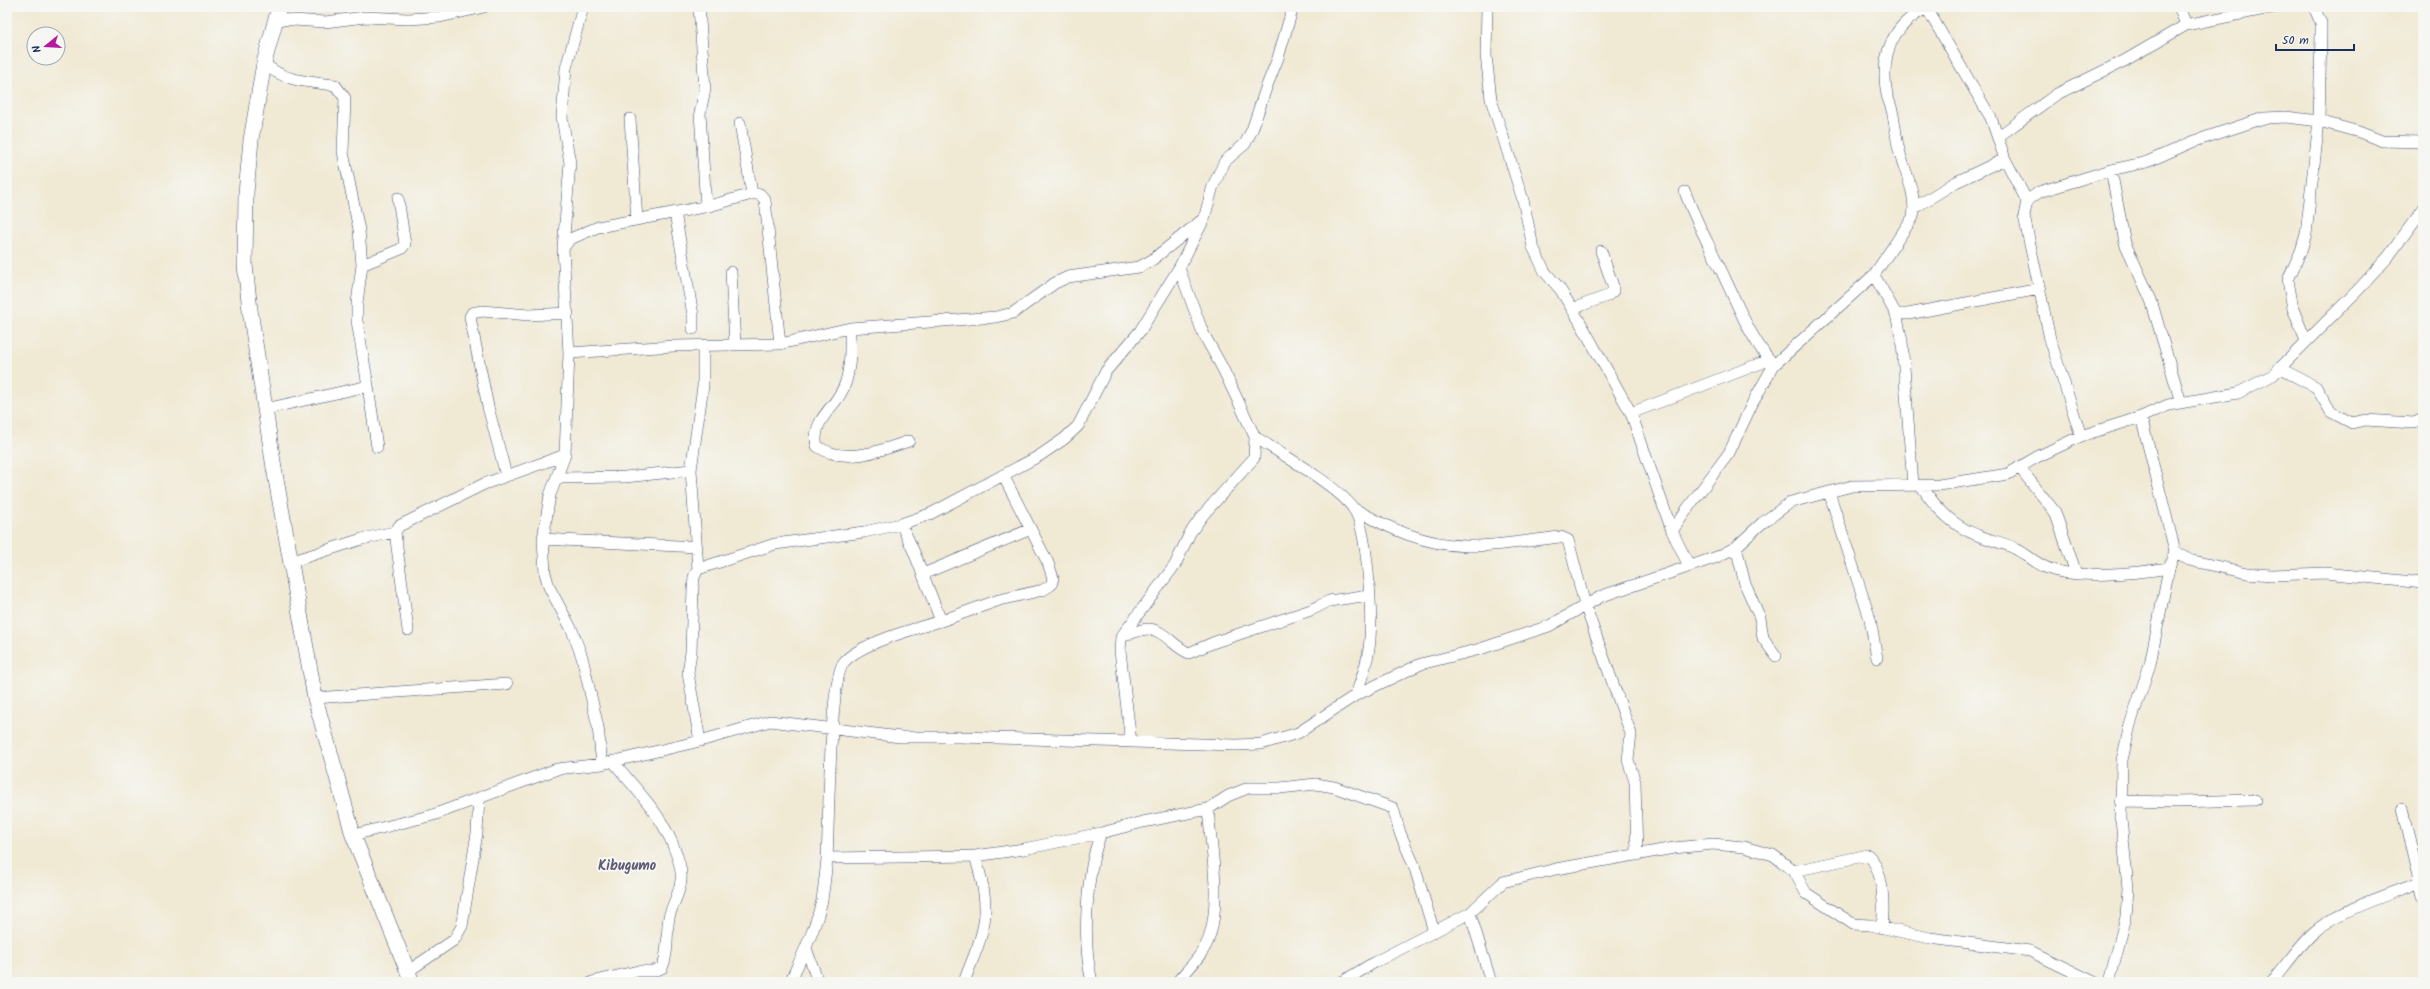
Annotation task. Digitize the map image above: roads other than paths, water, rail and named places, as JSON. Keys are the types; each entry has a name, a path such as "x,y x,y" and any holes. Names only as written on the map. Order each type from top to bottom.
{"main road":[{"path":"277,13 264,63 251,140 246,193 246,265 250,310 290,562 315,698 353,835 410,977"}],"street":[{"path":"277,13 325,22 365,17 408,19 441,12 484,7"},
{"path":"583,7 571,46 564,84 562,118 570,163 563,248 570,353 565,455 550,495 543,539 545,573 549,587 572,630 582,657 598,727 602,764"},
{"path":"699,7 705,88 700,114 706,207"},
{"path":"698,569 775,544 864,532 901,524 930,514 1045,452 1078,426 1106,371 1140,331 1179,268 1204,219 1219,171 1225,161 1244,144 1252,130 1278,58 1293,7"},
{"path":"1631,413 1771,362 1874,275 1913,217 1914,208 1909,178 1894,135 1894,121 1885,76 1890,45 1895,33 1911,15 1926,7 1946,44 1962,66 1998,136 2005,159 2027,201 2024,216 2057,365 2082,436"},
{"path":"2179,7 2186,25"},
{"path":"1998,136 2058,94 2124,61 2186,25 2275,7"},
{"path":"2306,341 2293,309 2288,280 2301,251 2306,234 2319,121 2321,23 2314,7"},
{"path":"1489,8 1486,55 1491,99 1521,194 1533,247 1545,272 1560,289 1631,413 1672,531 1688,566"},
{"path":"264,63 272,70 290,79 334,85 345,98 343,152 359,230 362,265 357,303 357,321 368,386 376,448"},
{"path":"2027,201 2039,192 2111,170 2147,162 2192,142 2264,118 2286,117 2319,121 2359,132 2382,141 2423,142"},
{"path":"630,118 637,220"},
{"path":"740,123 752,194"},
{"path":"1914,208 1945,188 2005,159"},
{"path":"2111,170 2125,243 2151,300 2166,344 2181,403"},
{"path":"1685,192 1696,224 1747,323 1771,362"},
{"path":"563,248 570,239 598,226 706,207 752,194 760,194 765,200 780,344"},
{"path":"362,265 402,249 405,244 398,198"},
{"path":"675,213 693,329"},
{"path":"353,835 433,816 557,769 602,764 700,741 770,721 794,722 833,730 900,737 1261,744 1298,733 1356,695 1421,664 1480,649 1549,626 1602,596 1717,557 1736,547 1762,523 1792,502 1852,486 1939,485 2008,474 2019,467 2082,436 2141,417 2168,405 2238,393 2273,374 2280,368 2388,257 2421,214"},
{"path":"570,353 674,346 703,347 780,344 850,328 923,324 996,317 1013,312 1055,283 1068,277 1139,267 1146,264 1204,219"},
{"path":"1572,309 1607,296 1613,291 1613,286 1601,251"},
{"path":"1131,742 1120,652 1121,637 1175,566 1190,533 1203,515 1254,458 1255,437 1223,369 1203,333 1179,268"},
{"path":"731,272 735,346"},
{"path":"1874,275 1896,314 1902,341 1917,485 1940,510 1957,525 1976,535 2014,548 2046,567 2076,573 2138,573 2169,568"},
{"path":"1896,314 1908,314 2040,289"},
{"path":"506,475 486,400 470,317 472,313 482,311 529,316 568,313"},
{"path":"850,328 846,381 837,400 818,423 814,437 817,446 826,452 850,455 873,453 909,441"},
{"path":"700,741 688,673 691,652 694,577 698,569 691,470 703,386 703,347"},
{"path":"1672,531 1690,504 1729,453 1771,362"},
{"path":"2280,368 2316,387 2331,412 2352,423 2365,420 2414,423 2423,419"},
{"path":"266,409 368,386"},
{"path":"2110,982 2126,917 2128,888 2120,801 2122,760 2130,724 2150,664 2169,568 2175,551 2141,417"},
{"path":"1255,437 1322,482 1353,508 1382,524 1413,537 1444,544 1467,546 1561,537 1568,540 1585,606 1631,734 1628,760 1635,782 1637,855"},
{"path":"408,630 395,532 399,526 408,520 506,475 565,455"},
{"path":"2019,467 2055,512 2076,573"},
{"path":"557,478 625,477 691,470"},
{"path":"790,982 806,948 821,901 827,858 833,730 838,681 843,663 853,654 884,640 999,600 1044,590 1051,585 1053,578 1048,563 1003,476"},
{"path":"1828,492 1870,619 1877,658"},
{"path":"1353,508 1361,530 1369,595 1370,639 1365,666 1356,695"},
{"path":"901,524 923,574 941,621"},
{"path":"923,574 1031,529"},
{"path":"290,562 362,539 395,532"},
{"path":"543,539 697,547"},
{"path":"1736,547 1745,584 1760,618 1763,638 1776,656"},
{"path":"2175,551 2189,560 2247,573 2271,575 2325,573 2423,583"},
{"path":"1121,637 1143,630 1154,630 1179,649 1189,653 1215,642 1311,610 1329,601 1369,595"},
{"path":"315,698 507,684"},
{"path":"592,982 638,970 653,971 662,968 665,961 669,918 682,879 680,865 669,833 653,808 635,790 613,761"},
{"path":"827,858 975,856 1024,849 1208,809 1228,796 1248,788 1280,788 1316,784 1334,787 1393,808 1400,833 1414,865 1434,932"},
{"path":"410,977 454,940 462,926 477,833 479,798"},
{"path":"2120,801 2176,802 2255,800"},
{"path":"1176,982 1199,956 1210,935 1215,897 1208,809"},
{"path":"2402,809 2421,882 2423,896"},
{"path":"1092,982 1088,965 1087,915 1096,847 1101,833"},
{"path":"1342,982 1375,962 1470,913 1503,882 1556,869 1698,846 1736,846 1773,856 1794,871 1806,894 1853,924 1882,928 1930,938 2030,951 2094,982"},
{"path":"1794,871 1868,855 1873,860 1884,898 1882,928"},
{"path":"964,982 982,930 986,909 984,888 975,856"},
{"path":"2272,982 2312,933 2325,923 2421,882"},
{"path":"1470,913 1491,982"},
{"path":"806,948 818,982"}],"district":[{"name":"Kibugumo","path":"627,866"}]}
